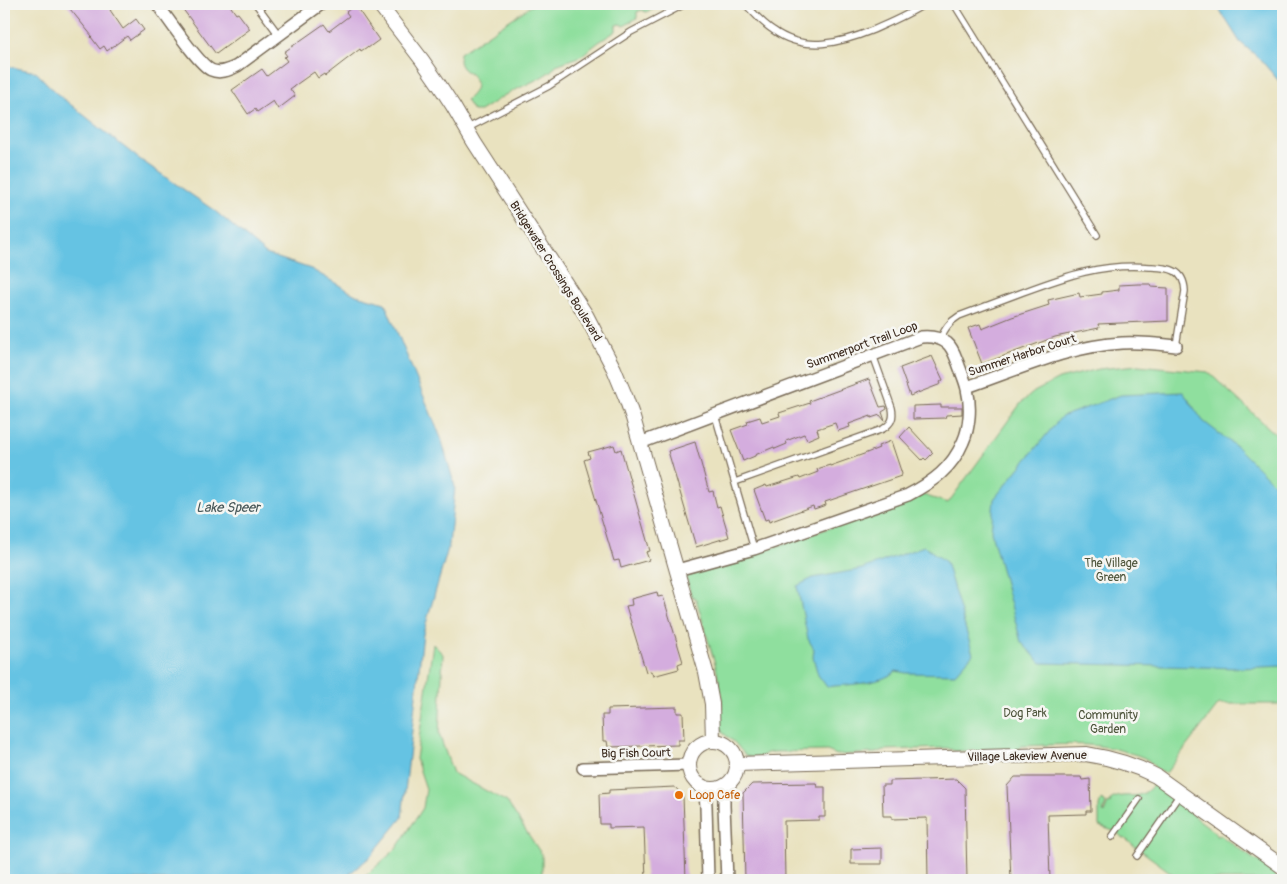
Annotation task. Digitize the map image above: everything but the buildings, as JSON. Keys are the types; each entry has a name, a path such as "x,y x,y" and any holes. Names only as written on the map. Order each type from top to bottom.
{"street":[{"path":"157,4 201,62 206,67 215,71 231,69 321,4"},
{"name":"Bridgewater Crossings Boulevard","path":"379,4 422,60 453,106 586,315 614,368 626,398 640,443 706,672 712,704 713,741"},
{"name":"Summerport Trail Loop","path":"640,443 921,337 932,336 940,339"},
{"path":"677,570 754,549 908,495 938,477 958,453 964,440 969,410 967,387 953,352 948,344 940,339"},
{"name":"Summer Harbor Court","path":"967,387 1069,352 1097,346 1144,342 1176,346"},
{"path":"708,880 705,794 702,786 693,778 689,765 696,748 707,742 719,741 730,747 737,758 738,764 735,776 727,785 724,794 726,880"},
{"name":"Village Lakeview Avenue","path":"738,764 1086,754 1112,758 1134,765 1156,776 1283,867"},
{"name":"Big Fish Court","path":"583,768 689,765"},
{"path":"702,786 715,789 727,785"}],"lane":[{"path":"256,4 279,35"},
{"path":"466,129 549,86 631,32 685,4"},
{"path":"745,4 775,32 795,41 816,44 838,42 860,35 899,19 924,4"},
{"path":"954,4 1097,235"},
{"path":"940,339 952,320 959,316 1062,278 1088,270 1142,266 1168,268 1181,276 1185,291 1176,346"},
{"path":"734,482 883,429 889,424 893,414 892,408 873,355"},
{"path":"715,415 754,549"},
{"path":"1138,856 1181,793"},
{"path":"1112,837 1139,799"}],"green space":[{"path":"534,4 663,4 646,12 642,10 637,12 637,18 624,26 616,25 616,31 581,56 556,65 551,71 540,78 505,95 480,111 473,111 466,100 474,92 476,83 460,64 460,53"},
{"name":"The Village Green","path":"1138,365 1208,372 1283,441 1283,704 1219,704 1166,773 1160,772 1148,760 1137,755 1101,746 1075,744 1022,746 1016,750 955,751 947,748 883,750 876,753 837,755 827,751 773,752 760,757 750,757 745,755 723,733 719,718 722,711 722,695 716,667 696,599 691,595 686,577 923,495 948,503 1021,403 1034,392 1059,379 1099,369"},
{"path":"433,644 443,654 439,734 453,773 507,802 542,855 542,880 361,880 396,849 423,808 426,789 416,759"},
{"path":"1154,783 1215,832 1216,836 1220,835 1255,860 1268,864 1266,868 1273,870 1277,880 1177,880 1178,878 1116,832 1099,826 1099,806 1101,800 1106,803 1104,813 1108,803 1110,804 1111,802 1109,801 1120,796 1143,793 1149,790"}],"water":[{"path":"1216,4 1283,4 1283,86 1260,59 1240,42"},
{"name":"Lake Speer","path":"4,60 11,67 36,72 56,93 138,158 215,211 266,254 311,269 356,295 385,303 441,438 455,487 449,545 423,634 402,818 370,857 342,880 4,880"},
{"path":"1183,392 1203,421 1238,448 1283,493 1283,666 1240,668 1041,663 1021,642 991,532 994,499 1061,417 1121,395"},
{"path":"924,546 946,562 973,654 955,674 896,671 881,679 827,687 818,675 813,657 814,649 808,639 797,586 813,578 862,569"}],"place":[{"name":"Loop Cafe","path":"679,795"}],"park label":[{"name":"Dog Park","path":"1025,713"},
{"name":"Community Garden","path":"1108,722"}]}
